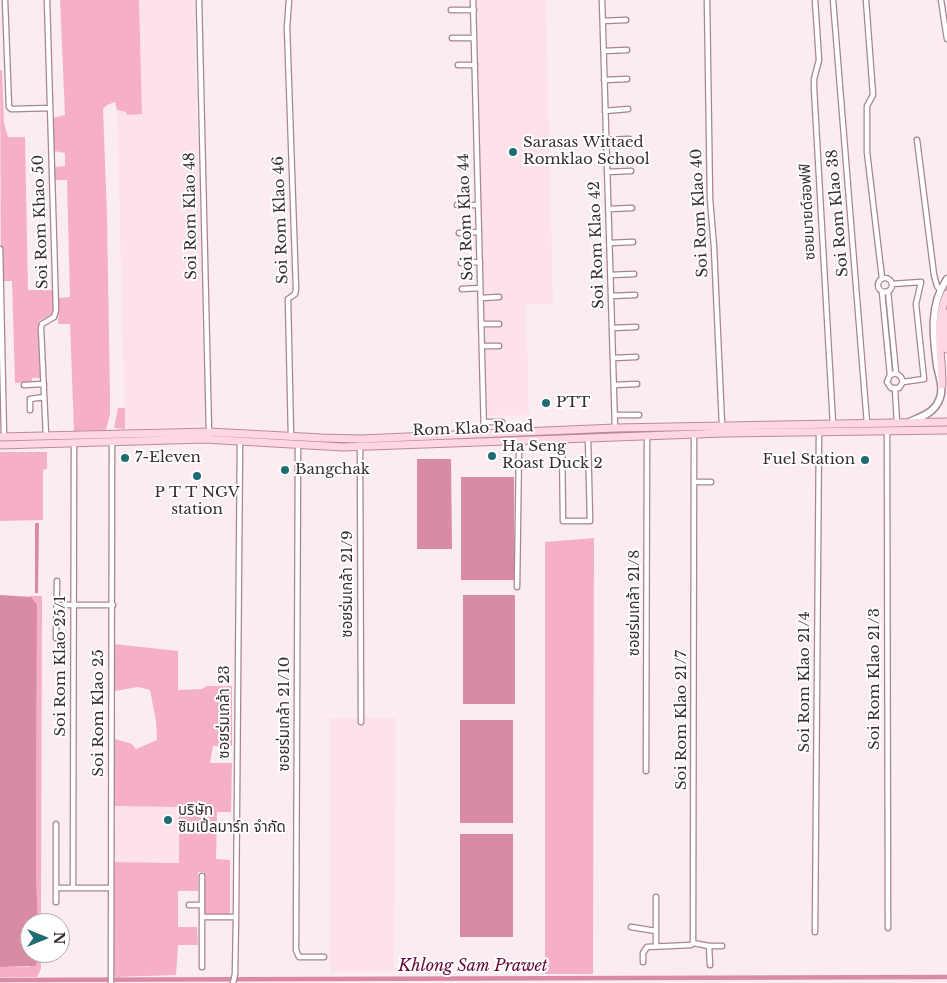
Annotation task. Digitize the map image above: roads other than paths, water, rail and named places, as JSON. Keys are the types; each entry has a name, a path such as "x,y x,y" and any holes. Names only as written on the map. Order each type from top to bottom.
{"main road":[{"path":"947,279 944,292 947,349"},
{"path":"942,385 937,365 934,310 944,292"},
{"path":"908,422 926,414 935,406 940,396 942,385 940,335 944,311"},
{"name":"Rom Klao Road","path":"2,436 209,432 361,438 615,428 947,422"},
{"name":"Rom Klao Road","path":"0,445 204,439 360,447 694,434 947,430"}],"street":[{"path":"5,0 9,106 14,110 50,108"},
{"name":"Soi Rom Khao 50","path":"46,436 42,324 54,317 56,310 47,0"},
{"name":"Soi Rom Klao 48","path":"199,0 209,432"},
{"name":"Soi Rom Klao 46","path":"289,0 287,28 296,289 288,300 290,436"},
{"name":"Soi Rom Klao 44","path":"473,0 484,434"},
{"name":"Soi Rom Klao 42","path":"602,0 615,428"},
{"name":"Soi Rom Klao 40","path":"707,0 710,199 722,426"},
{"name":"ซอยมายด์ฮอฟฟ์","path":"815,0 819,60 814,79 814,88 833,424"},
{"name":"Soi Rom Klao 38","path":"833,0 867,423"},
{"path":"866,0 873,95 866,106 867,152 882,278"},
{"path":"941,0 947,39"},
{"path":"451,10 474,10"},
{"path":"603,21 626,20"},
{"path":"452,38 474,38"},
{"path":"604,51 627,50"},
{"path":"458,65 475,65"},
{"path":"604,80 627,80"},
{"path":"605,111 628,110"},
{"path":"606,140 629,139"},
{"path":"917,140 934,275 937,286 944,292"},
{"path":"607,172 631,171"},
{"path":"457,205 478,205"},
{"path":"608,209 632,208"},
{"path":"460,233 479,232"},
{"path":"610,243 633,242"},
{"path":"0,249 2,436"},
{"path":"461,263 480,262"},
{"path":"611,275 634,274"},
{"path":"882,278 889,279 892,284"},
{"path":"882,278 878,281 877,286 882,292 890,375 887,379 887,384 895,389"},
{"path":"892,284 921,282 916,304 924,379 903,382 901,386 895,389"},
{"path":"892,284 888,291 896,373 903,382"},
{"path":"462,289 480,288"},
{"path":"882,292 888,291"},
{"path":"611,296 635,295"},
{"path":"481,298 499,297"},
{"path":"481,324 499,324"},
{"path":"612,328 636,328"},
{"path":"886,334 892,333"},
{"path":"482,346 499,346"},
{"path":"613,358 636,357"},
{"path":"890,375 896,373"},
{"path":"24,385 44,384"},
{"path":"614,385 637,384"},
{"path":"895,389 897,423"},
{"path":"30,410 30,399 44,396"},
{"path":"615,416 639,415"},
{"path":"484,422 502,422"},
{"name":"Soi Rom Klao 21/3","path":"887,431 888,928"},
{"name":"Soi Rom Klao 21/4","path":"816,932 819,432"},
{"name":"Soi Rom Klao 21/7","path":"694,434 694,942"},
{"name":"ซอยร่มเกล้า 21/8","path":"646,771 647,436"},
{"path":"562,439 563,521 590,521 588,438"},
{"path":"517,587 519,448 522,440"},
{"name":"ซอยร่มเกล้า 23","path":"233,983 235,974 236,917 240,441"},
{"name":"Soi Rom Klao 25","path":"111,983 112,442"},
{"name":"Soi Rom Klao 25/1","path":"73,888 74,444"},
{"name":"ซอยร่มเกล้า 21/10","path":"298,445 296,950 299,957 324,957"},
{"name":"ซอยร่มเกล้า 21/9","path":"360,447 362,722"},
{"path":"695,482 711,482"},
{"path":"56,638 57,581"},
{"path":"57,605 112,605"},
{"path":"56,824 56,902"},
{"path":"202,876 202,967"},
{"path":"56,888 111,888"},
{"path":"656,897 656,945"},
{"path":"189,905 202,905"},
{"path":"202,917 236,917"},
{"path":"631,927 656,931"},
{"path":"643,962 646,948 650,946 691,945 694,942 709,946 722,946"},
{"path":"709,946 710,965"}],"waterway":[{"name":"Khlong Sam Prawet","path":"0,980 947,977"}],"place":[{"name":"Sarasas Wittaed Romklao School","path":"513,152"},
{"name":"PTT","path":"546,403"},
{"name":"Ha Seng Roast Duck 2","path":"492,456"},
{"name":"7-Eleven","path":"125,458"},
{"name":"Fuel Station","path":"865,460"},
{"name":"Bangchak","path":"285,470"},
{"name":"P T T NGV station","path":"197,476"},
{"name":"บริษัท ซิมเปิ้ลมาร์ท จำกัด","path":"168,820"}]}
